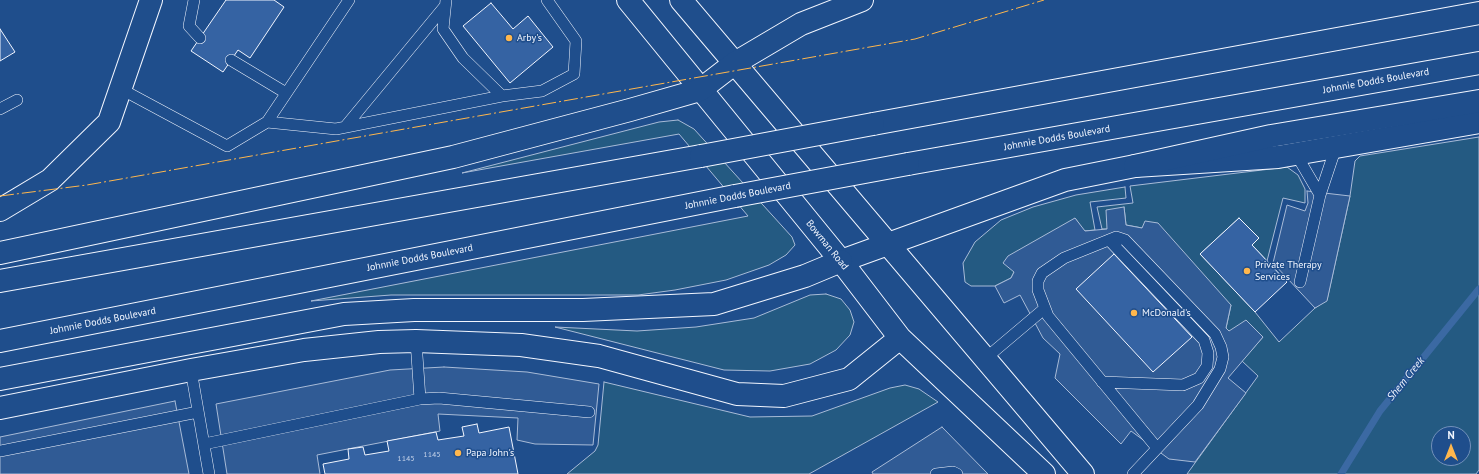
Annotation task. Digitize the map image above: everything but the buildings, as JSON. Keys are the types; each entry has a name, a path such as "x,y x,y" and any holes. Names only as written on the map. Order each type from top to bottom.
{"main road":[{"path":"0,210 50,180 110,122 150,0"},
{"name":"Bowman Road","path":"628,0 841,261 900,338 1044,474"},
{"path":"681,0 1083,474"},
{"path":"0,253 453,157 700,90 735,63 800,24 862,0"},
{"path":"0,281 701,156 1479,13"},
{"name":"Johnnie Dodds Boulevard","path":"0,341 735,196 1479,63"},
{"path":"0,379 344,314 414,310 583,310 714,304 805,276 887,244 1065,180 1271,136 1479,101"},
{"path":"1135,166 1278,157 1479,122"},
{"path":"0,408 191,370 304,350 379,342 416,341 521,345 599,356 738,394 784,396 849,379 900,338"}],"lane":[{"path":"194,0 189,26 200,38"},
{"path":"120,89 227,146 267,122 349,0"},
{"path":"267,122 336,129 502,96 542,91 574,74 576,41 547,0"},
{"path":"445,3 443,29 462,58 502,96"},
{"path":"345,127 445,3"},
{"path":"231,60 286,94"},
{"path":"0,109 17,100"},
{"path":"1300,282 1320,195 1336,147"},
{"path":"1296,154 1320,195"},
{"path":"1133,474 1198,405 1220,369 1223,357 1221,347 1215,334 1125,240 1116,237 1064,258 1042,273 1038,281 1038,290 1044,309 1048,316 1157,448"},
{"path":"1102,382 1183,386 1199,378 1207,366 1208,353 1204,340 1110,240"},
{"path":"986,358 1044,309"},
{"path":"416,341 420,399"},
{"path":"191,370 209,474"},
{"path":"204,444 420,399 439,398 589,412"},
{"path":"0,451 198,412"},
{"path":"936,474 953,472 957,474"}],"shaded area":[{"path":"678,120 694,129 792,237 795,245 786,255 769,265 726,280 675,290 638,295 391,295 311,301 748,216 679,134 462,173 659,122"},
{"path":"1479,137 1479,470 1476,474 1187,474 1258,376 1242,361 1263,337 1229,331 1226,328 1231,305 1142,228 1126,225 1124,207 1107,229 1102,229 1097,207 1133,203 1130,186 1287,167 1298,175 1305,189 1305,203 1283,198 1267,261 1252,245 1259,238 1239,218 1200,254 1255,312 1279,342 1315,308 1327,300 1350,196 1355,161 1360,156"},
{"path":"1125,187 1126,198 1090,202 1095,230 1084,231 1075,218 1014,272 1011,278 995,286 971,286 965,282 963,263 975,242 1001,220 1033,207 1076,195"},
{"path":"1307,191 1350,196 1327,301 1315,308 1273,263 1287,205 1305,211 1308,203"},
{"path":"1124,207 1126,225 1142,228 1145,221 1158,223 1231,305 1226,328 1229,331 1246,320 1263,337 1228,378 1246,393 1195,462 1169,459 1131,431 1121,444 1055,378 1060,354 1043,338 1020,295 1004,303 995,286 1011,278 1014,272 1003,263 1008,256 1075,218 1085,231 1107,229 1106,210"},
{"path":"826,294 841,299 850,310 854,322 850,335 836,350 810,364 770,371 724,370 555,327 637,331 696,327 754,318 810,295"},
{"path":"444,367 527,372 599,384 593,445 535,444 517,440 518,418 438,414 440,431 317,455 320,474 227,474 216,404 390,370"},
{"path":"604,382 750,417 812,416 890,388 905,385 919,389 938,402 809,474 567,474 595,451 598,445"},
{"path":"175,401 189,474 0,474 0,437"},
{"path":"942,427 988,474 873,474 872,472"}],"waterway":[{"name":"Shem Creek","path":"1341,474 1380,411 1479,289"}],"power":[{"path":"0,196 87,185 915,39 1044,0"}],"place":[{"name":"Arby's","path":"509,38"},
{"name":"Private Therapy Services","path":"1247,271"},
{"name":"McDonald's","path":"1134,313"},
{"name":"Papa John's","path":"458,453"}]}
